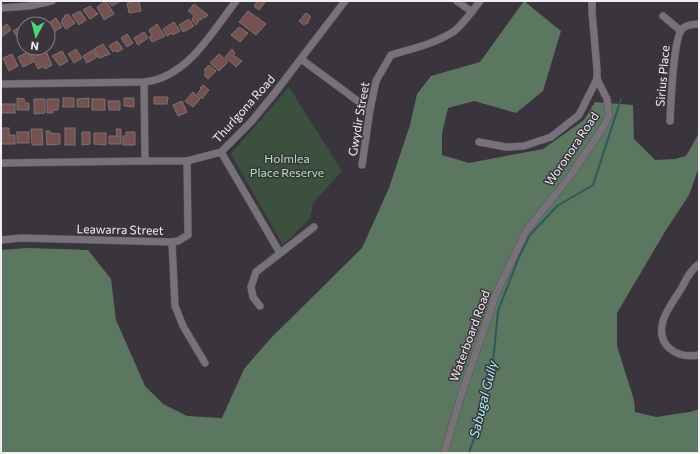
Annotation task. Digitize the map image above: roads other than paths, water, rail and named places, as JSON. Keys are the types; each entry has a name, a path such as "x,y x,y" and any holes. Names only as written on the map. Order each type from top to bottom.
{"street":[{"path":"1,8 29,6 52,1"},
{"path":"1,84 144,82 167,76 183,66 202,46 236,1"},
{"name":"Thurlgona Road","path":"1,163 145,161 187,162 221,152 255,116 301,60 344,1"},
{"path":"457,1 472,12"},
{"name":"Gwydir Street","path":"362,165 376,80 391,56 433,42 454,32 480,1"},
{"name":"Woronora Road","path":"526,231 571,175 604,126 609,115 607,100 597,80 592,1"},
{"path":"663,16 681,31"},
{"name":"Sirius Place","path":"670,121 678,34 683,28 699,24"},
{"path":"301,60 370,110"},
{"path":"479,142 506,147 524,146 551,138 579,115 597,80"},
{"path":"144,82 145,161"},
{"path":"221,152 280,253"},
{"name":"Leawarra Street","path":"1,240 21,238 178,241 188,235 187,162"},
{"path":"260,306 253,297 251,287 256,272 314,227"},
{"name":"Waterboard Road","path":"444,453 461,396 496,294 526,231"},
{"path":"172,242 175,306 183,326 205,363"},
{"path":"699,264 692,271 665,315 661,332 664,342 668,348 674,352 687,357 699,355"}],"waterway":[{"name":"Sabugal Gully","path":"469,453 481,418 492,373 498,311 519,257 530,235 557,206 593,185 621,99"}],"park label":[{"name":"Holmlea Place Reserve","path":"287,166"}]}
